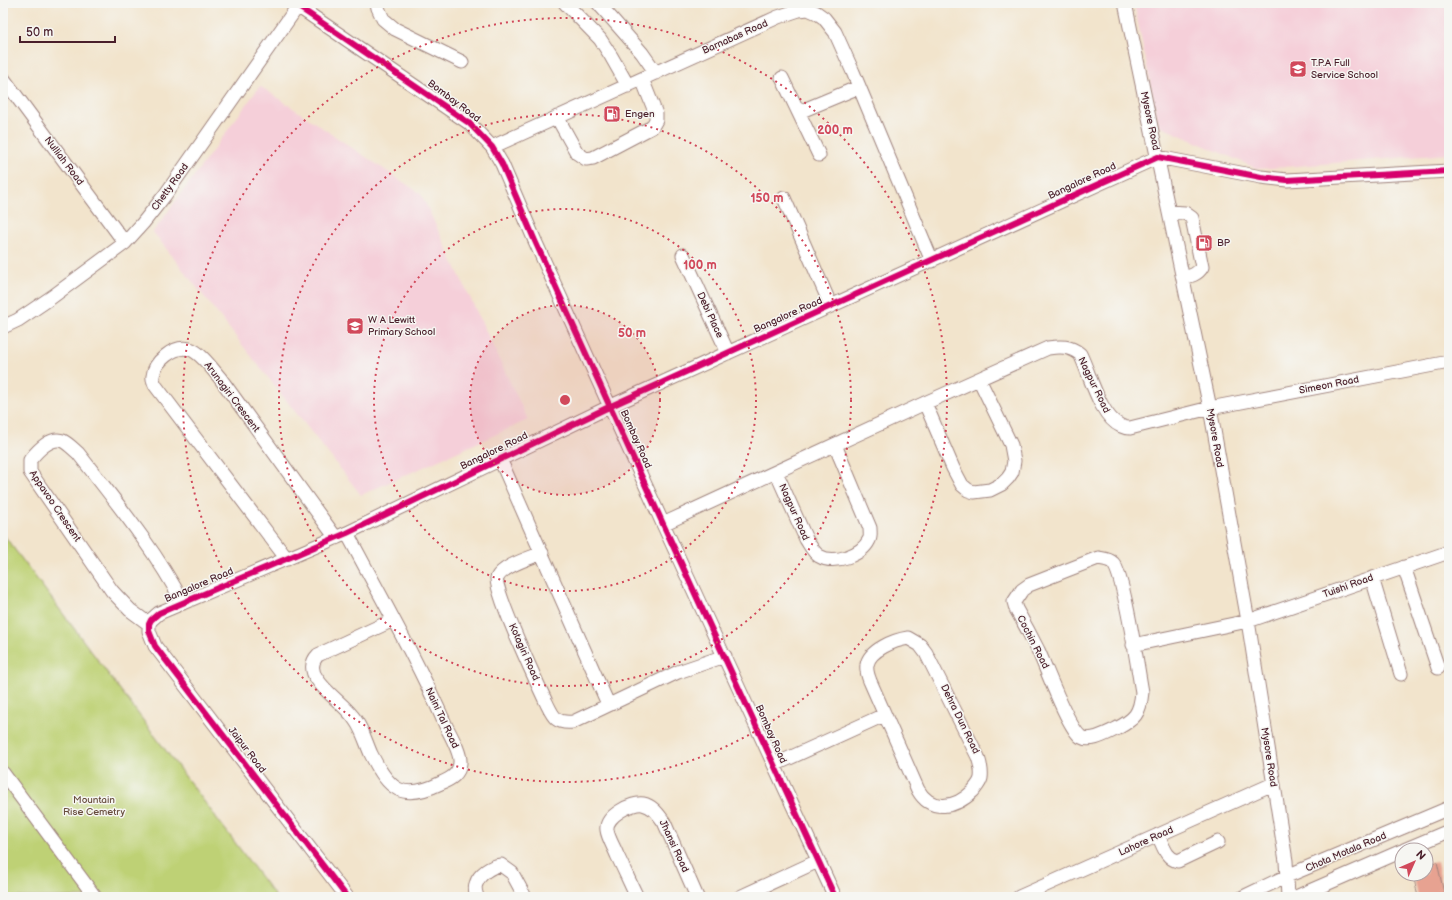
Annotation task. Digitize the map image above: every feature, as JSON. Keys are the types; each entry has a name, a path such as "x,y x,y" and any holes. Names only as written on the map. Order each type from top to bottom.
{"street":[{"path":"377,3 383,19 395,29 462,62"},
{"path":"565,3 600,39 612,56 628,86"},
{"path":"598,3 642,53 656,72"},
{"name":"Mysore Road","path":"1125,3 1210,408 1241,589 1248,621 1286,861 1288,897"},
{"name":"Bombay Road","path":"297,4 469,123 492,147 502,164 535,241 611,406 663,524 835,897"},
{"name":"Chetty Road","path":"3,327 18,320 35,309 125,243 165,195 297,4"},
{"name":"Barnabas Road","path":"492,147 778,17 798,10 808,9 824,18 835,32 932,261"},
{"name":"Nulliah Road","path":"3,78 125,243"},
{"path":"782,78 819,155"},
{"path":"557,117 577,153 586,159 593,158 652,127 656,120 656,114 642,79"},
{"path":"798,112 859,87"},
{"path":"1158,157 1261,177 1287,180 1449,171"},
{"name":"Bangalore Road","path":"149,624 151,620 159,614 183,602 342,535 611,406 1158,157"},
{"path":"784,198 831,306"},
{"path":"1169,212 1185,213 1192,218 1202,267 1200,271 1194,275 1183,278"},
{"name":"Debi Place","path":"683,255 728,353"},
{"name":"Nagpur Road","path":"663,524 1042,350 1060,346 1068,347 1080,354 1103,408 1114,422 1121,426 1130,428 1138,427 1210,408"},
{"name":"Arunagiri Crescent","path":"287,559 155,385 152,378 154,370 166,356 174,351 189,348 196,352 204,360 220,378 342,535"},
{"name":"Simeon Road","path":"1210,408 1449,362"},
{"path":"925,403 953,468 962,485 968,490 974,492 990,490 1002,484 1008,478 1012,472 1014,461 1011,445 979,379"},
{"name":"Appavoo Crescent","path":"149,624 130,610 112,592 30,472 30,460 40,448 56,440 62,440 78,453 152,551 183,602"},
{"name":"Nagpur Road","path":"776,472 806,539 818,556 834,560 856,553 866,546 870,540 870,528 835,445"},
{"path":"500,459 608,704"},
{"name":"Naini Tal Road","path":"342,535 393,620 432,694 460,758 459,770 456,775 449,780 412,793 396,789 384,776 371,754 356,720 320,684 313,673 312,668 313,662 318,655 393,620"},
{"name":"Tuishi Road","path":"1248,621 1449,552"},
{"name":"Kotagiri Road","path":"542,553 502,571 496,582 498,592 505,609 546,702 554,716 559,721 564,723 573,722 608,704 678,672 725,656"},
{"name":"Cochin Road","path":"1098,558 1106,559 1112,563 1123,590 1133,645 1142,692 1141,704 1138,712 1134,718 1105,734 1088,739 1082,737 1069,721 1038,650 1016,609 1014,602 1022,590 1029,585 1098,558"},
{"path":"1404,567 1438,668"},
{"path":"1372,578 1401,674"},
{"path":"1133,645 1248,621"},
{"name":"Jaipur Road","path":"149,624 149,631 155,646 347,897"},
{"name":"Dehra Dun Road","path":"908,638 920,645 926,653 978,756 981,778 977,786 967,796 959,801 945,806 929,802 918,790 884,715 866,670 867,663 878,649 900,639 908,638"},
{"path":"774,765 884,715"},
{"path":"3,773 95,897"},
{"name":"Lahore Road","path":"1019,897 1273,784"},
{"name":"Jhansi Road","path":"637,897 610,840 607,829 607,824 612,816 637,804 644,804 652,807 664,822 697,897"},
{"name":"Chota Motala Road","path":"1243,897 1287,876 1449,808"},
{"path":"1422,842 1449,831"},
{"path":"1158,835 1166,852 1176,861 1218,842"},
{"path":"1296,897 1394,854"},
{"path":"740,897 818,861"},
{"path":"477,897 475,890 479,878 491,868 501,865 512,873 525,897"}],"shaded area":[{"name":"T.P.A Full Service School","path":"1134,3 1445,3 1449,13 1449,154 1258,169 1159,126"},
{"name":"W A Lewitt Primary School","path":"260,86 421,194 528,420 361,495 153,232"}],"green space":[{"name":"Mountain Rise Cemetry","path":"3,534 276,897 3,897"}],"building":[{"path":"1437,862 1444,893 1426,897 1418,897 1415,882 1434,882 1434,863"}],"cycle path":[{"path":"293,3 469,123 492,147 502,164 535,241 663,524 835,897"},
{"path":"347,897 155,646 149,631 149,624 151,620 159,613 347,533 611,406 1158,157 1261,177 1287,180 1449,171"}],"place":[{"name":"T.P.A Full Service School","path":"1298,69"},
{"name":"Engen","path":"612,114"},
{"name":"BP","path":"1204,243"},
{"name":"W A Lewitt Primary School","path":"355,326"}]}
